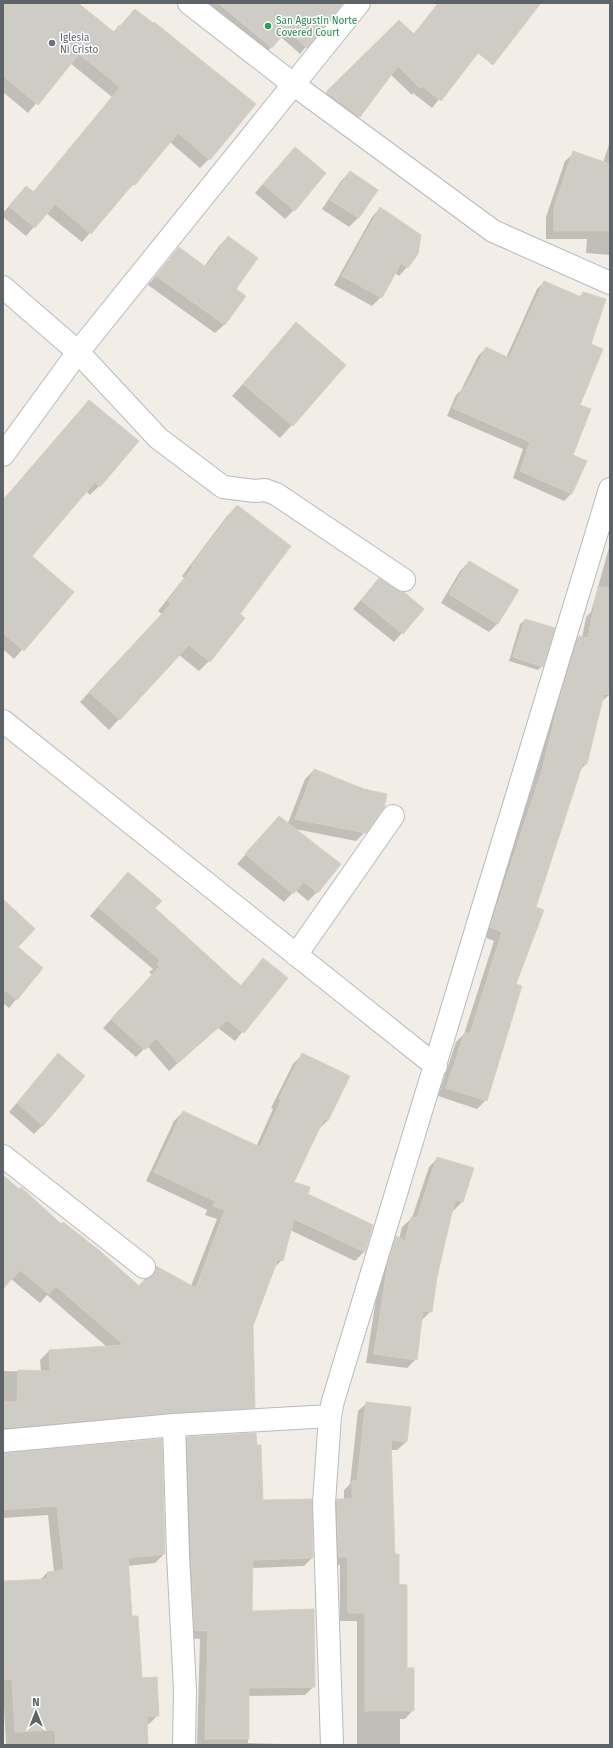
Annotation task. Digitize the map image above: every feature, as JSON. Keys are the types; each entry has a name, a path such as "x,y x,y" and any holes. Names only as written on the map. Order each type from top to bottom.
{"street":[{"path":"189,3 293,84 493,231 610,283"},
{"path":"3,455 78,352 359,3"},
{"path":"3,287 78,352 158,438 224,487 255,491 265,490 276,494 404,580"},
{"path":"332,1745 324,1503 330,1416 377,1253 436,1066 610,489"},
{"path":"3,721 436,1066"},
{"path":"296,955 393,816"},
{"path":"3,1156 144,1267"},
{"path":"3,1441 174,1425 330,1416"},
{"path":"174,1425 178,1554 185,1690 184,1745"}],"building":[{"path":"3,3 78,3 114,32 135,9 153,23 154,22 256,104 210,160 178,133 135,185 133,184 91,234 55,204 35,228 9,206 26,186 34,192 120,87 79,54 38,105 3,76"},
{"name":"San Agustin Norte Covered Court","path":"218,3 343,3 307,48 287,30 272,48"},
{"path":"439,3 541,3 493,65 478,53 441,101 422,86 420,88 398,66 360,117 326,92 399,20 414,34"},
{"path":"295,147 326,173 295,211 263,184"},
{"path":"573,151 610,164 610,231 554,231 554,208"},
{"path":"350,171 378,190 359,218 330,200"},
{"path":"380,207 421,235 418,254 408,268 401,263 382,298 342,276"},
{"path":"228,236 258,258 236,289 246,296 225,325 156,276 179,247 206,267"},
{"path":"544,281 581,297 583,292 606,299 591,344 603,349 580,405 591,409 573,455 587,461 572,494 520,471 530,442 453,408 486,347 509,358"},
{"path":"296,322 346,365 293,426 243,384"},
{"path":"89,400 139,441 100,487 95,482 32,556 74,592 24,651 3,633 3,500"},
{"path":"237,505 291,546 240,614 245,618 210,662 189,645 120,720 89,692 171,604 168,601 193,567 191,566"},
{"path":"469,561 519,590 498,624 449,594"},
{"path":"379,578 397,590 404,592 424,609 403,634 361,600"},
{"path":"598,587 610,588 610,695 604,694 587,764 583,763 536,907 544,910 516,984 522,986 487,1101 446,1088 465,1032 470,1034 502,932 490,927 542,771 560,697 579,636 588,638"},
{"path":"525,619 555,628 543,667 513,657"},
{"path":"314,769 364,789 387,794 384,808 366,833 295,819"},
{"path":"279,816 341,864 318,893 304,882 293,894 245,854"},
{"path":"128,872 162,901 155,908 241,986 263,958 288,978 244,1033 227,1020 178,1063 156,1038 145,1050 111,1019 160,966 157,964 160,960 98,907"},
{"path":"3,899 35,929 18,947 43,968 17,1000 3,989"},
{"path":"58,1053 85,1076 43,1126 17,1103"},
{"path":"302,1053 350,1076 328,1121 324,1119 294,1182 310,1187 308,1194 373,1225 365,1252 294,1219 283,1261 278,1259 253,1326 255,1408 173,1413 3,1428 3,1402 17,1402 18,1370 50,1371 49,1350 124,1345 56,1286 49,1294 20,1270 3,1289 3,1175 19,1189 21,1187 61,1224 63,1222 100,1251 139,1286 145,1279 154,1275 156,1266 196,1288 225,1210 213,1206 215,1201 154,1172 183,1111 260,1147 281,1100 279,1098"},
{"path":"437,1157 474,1168 463,1202 455,1200 437,1277 432,1312 423,1311 417,1360 374,1354 388,1263 396,1236 405,1241 411,1217 417,1218"},
{"path":"366,1402 411,1407 407,1442 391,1440 395,1554 399,1554 399,1584 407,1585 407,1668 414,1668 414,1711 365,1711 365,1613 348,1613 348,1557 338,1557 337,1499 352,1499 352,1481 357,1481"},
{"path":"256,1433 257,1445 261,1445 263,1500 312,1499 313,1558 253,1560 252,1611 314,1609 315,1687 249,1688 249,1739 205,1739 208,1631 194,1630 187,1437"},
{"path":"162,1439 165,1554 128,1558 132,1616 138,1616 142,1678 157,1677 159,1716 147,1716 148,1745 56,1745 55,1730 15,1732 12,1679 3,1680 3,1581 48,1579 47,1572 64,1570 57,1506 3,1510 3,1453"}],"place":[{"name":"San Agustin Norte Covered Court","path":"268,26"},
{"name":"Iglesia Ni Cristo","path":"52,43"}]}
